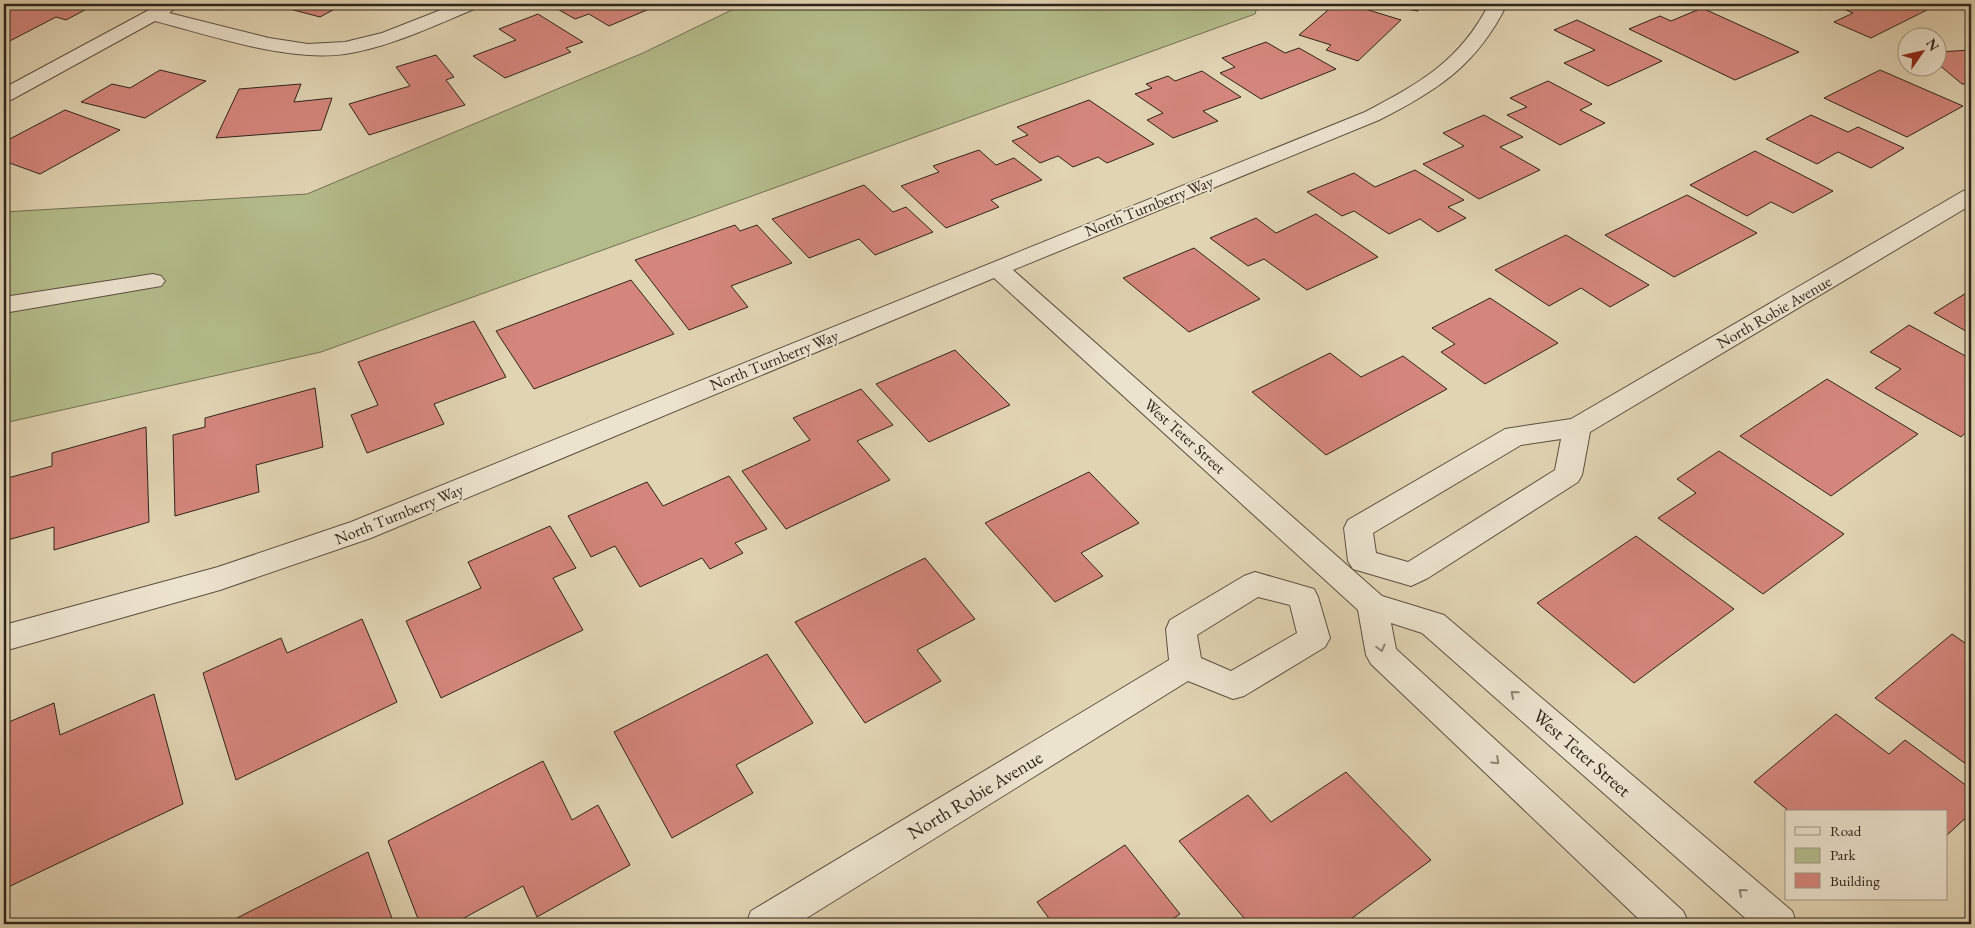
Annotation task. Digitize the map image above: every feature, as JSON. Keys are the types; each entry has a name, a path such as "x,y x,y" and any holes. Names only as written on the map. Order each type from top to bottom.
{"street":[{"path":"4,96 173,4"},
{"path":"153,15 269,44 308,50 345,48 389,37 471,4"},
{"name":"North Turnberry Way","path":"4,638 220,578 361,530 1372,116 1410,97 1450,70 1476,44 1491,22 1498,4"},
{"name":"North Robie Avenue","path":"1363,561 1358,528 1514,436 1577,427 1971,196"},
{"name":"West Teter Street","path":"997,268 1372,605 1433,624 1779,924"},
{"path":"4,304 152,281"},
{"path":"1303,597 1314,638 1233,686 1186,666 1181,630 1255,584 1303,597 1363,561 1410,574 1568,475 1577,427"},
{"path":"1372,605 1382,655 1670,924"},
{"name":"North Robie Avenue","path":"764,924 1186,666"}],"green space":[{"path":"744,4 1258,4 1255,14 321,352 4,423 4,212 307,194 643,53"}],"building":[{"path":"17,4 96,4 66,20 56,17 4,44 4,10"},
{"path":"271,4 344,4 320,17"},
{"path":"561,4 661,4 609,26 589,14 575,19 554,7"},
{"path":"1335,4 1349,4 1401,20 1358,61 1326,50 1331,45 1299,35"},
{"path":"1376,4 1420,4 1418,11"},
{"path":"1807,4 1832,4 1821,10"},
{"path":"1832,4 1921,4 1931,8 1871,38 1834,22 1853,13"},
{"path":"1702,8 1799,52 1735,80 1629,29 1660,16 1671,21"},
{"path":"538,14 583,42 566,48 571,52 505,78 473,56 516,40 499,29"},
{"path":"1577,20 1662,61 1608,86 1564,63 1595,50 1554,30"},
{"path":"1266,42 1285,53 1299,48 1336,69 1261,99 1220,73 1235,67 1222,58"},
{"path":"1971,50 1971,84 1962,84 1948,72 1948,51"},
{"path":"436,55 454,77 446,80 465,105 369,135 349,104 410,86 396,67"},
{"path":"160,70 206,81 145,118 81,102 112,84 130,88"},
{"path":"1880,70 1963,106 1907,137 1824,98"},
{"path":"1202,71 1241,97 1203,111 1218,121 1173,138 1147,120 1163,113 1135,94 1152,88 1146,84 1168,76 1175,81"},
{"path":"1548,81 1592,104 1580,110 1605,123 1560,145 1507,115 1527,107 1510,98"},
{"path":"301,84 294,102 332,98 321,130 216,138 239,89"},
{"path":"1089,100 1154,144 1107,163 1098,157 1073,167 1058,156 1040,163 1012,141 1028,135 1017,127"},
{"path":"65,110 120,130 40,174 4,161 4,142"},
{"path":"1484,115 1523,137 1500,147 1540,170 1479,199 1423,164 1464,146 1443,133"},
{"path":"1811,115 1848,132 1858,127 1904,148 1871,168 1838,152 1817,164 1766,139"},
{"path":"979,150 996,165 1014,158 1042,180 991,200 999,207 946,228 901,186 939,172 933,166"},
{"path":"1755,151 1833,191 1793,213 1771,202 1747,216 1690,185"},
{"path":"1415,170 1464,200 1448,207 1466,218 1438,232 1420,219 1389,234 1354,211 1342,216 1307,192 1354,173 1375,187"},
{"path":"864,185 893,212 906,207 933,232 875,255 859,239 809,258 772,219"},
{"path":"1687,195 1757,233 1674,277 1605,235"},
{"path":"1316,214 1378,257 1307,290 1264,259 1248,266 1210,238 1256,218 1276,233"},
{"path":"735,225 740,231 757,225 792,263 731,286 748,307 689,330 635,260"},
{"path":"1566,235 1649,285 1610,307 1581,288 1549,306 1495,270"},
{"path":"1194,248 1260,299 1189,332 1123,278"},
{"path":"631,280 674,334 534,389 496,331"},
{"path":"1971,290 1971,334 1934,313"},
{"path":"1490,298 1558,343 1485,384 1441,352 1455,344 1432,328"},
{"path":"474,321 506,377 434,404 444,424 367,453 351,415 378,405 358,362"},
{"path":"1909,325 1971,359 1971,369 1967,372 1971,374 1971,428 1961,437 1875,388 1901,369 1870,352"},
{"path":"955,350 1010,405 929,442 876,384"},
{"path":"1330,353 1361,377 1403,356 1447,389 1326,455 1252,392"},
{"path":"1827,379 1918,434 1831,496 1740,436"},
{"path":"315,388 323,447 256,465 259,492 175,516 173,435 205,427 205,418"},
{"path":"861,389 893,425 857,441 890,480 786,529 742,471 810,440 793,418"},
{"path":"146,427 149,522 54,550 54,527 4,541 4,479 52,466 52,453"},
{"path":"1719,451 1844,534 1763,594 1658,518 1696,493 1677,479"},
{"path":"1089,472 1139,523 1081,553 1103,576 1055,602 985,523"},
{"path":"729,476 767,529 735,543 743,553 710,569 702,558 640,587 615,546 591,557 568,516 647,482 663,506"},
{"path":"550,526 576,568 553,578 583,630 441,698 406,621 481,588 468,562"},
{"path":"1636,536 1734,609 1634,683 1537,603"},
{"path":"925,558 975,619 917,650 941,681 865,723 795,622"},
{"path":"362,619 397,702 236,780 203,673 281,638 287,653"},
{"path":"1952,634 1971,647 1971,759 1966,764 1875,698"},
{"path":"767,654 813,723 736,765 753,793 672,838 614,732"},
{"path":"154,694 183,804 4,889 4,724 54,703 60,735"},
{"path":"1836,714 1889,754 1905,740 1971,789 1971,813 1948,834 1948,810 1788,810 1754,782"},
{"path":"543,761 572,820 598,805 630,865 537,917 523,886 453,924 420,924 388,841"},
{"path":"1346,772 1431,860 1344,924 1249,924 1179,841 1248,795 1271,822"},
{"path":"1125,845 1180,914 1165,924 1053,924 1037,902"},
{"path":"368,852 394,924 225,924"}]}
